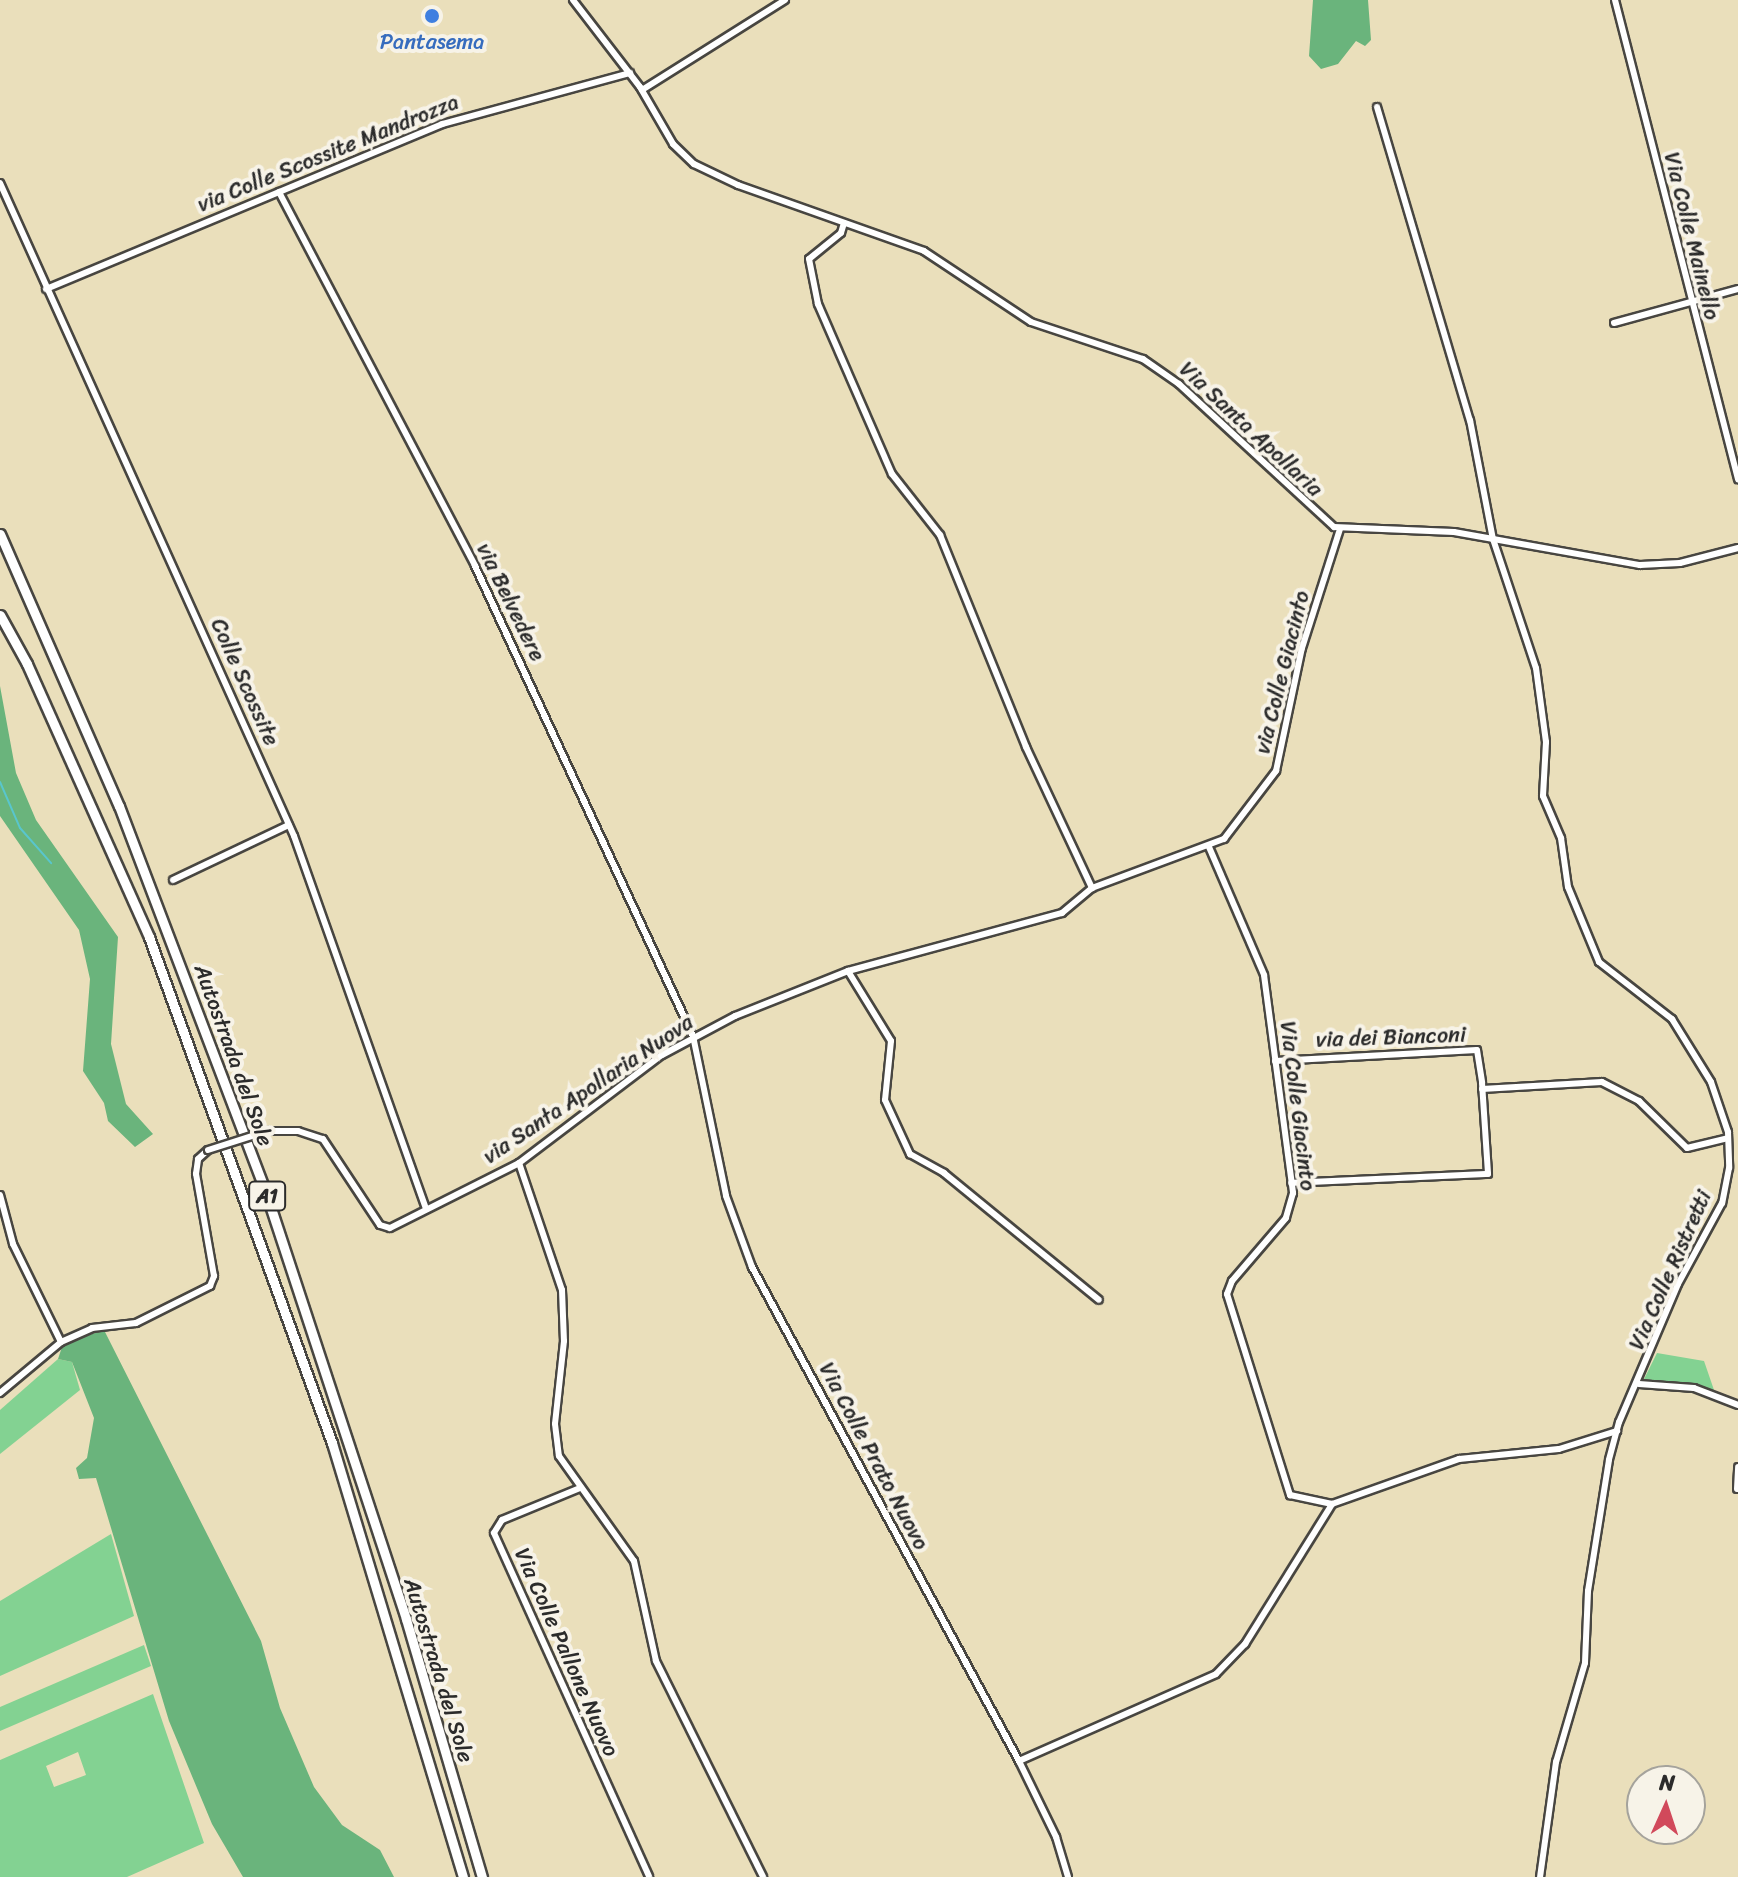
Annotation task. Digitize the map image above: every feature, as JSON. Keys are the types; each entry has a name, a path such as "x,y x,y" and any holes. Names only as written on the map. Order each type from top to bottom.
{"highway":[{"name":"Autostrada del Sole","path":"0,534 119,806 268,1199 406,1619 482,1877"},
{"name":"Autostrada del Sole","path":"0,615 27,664 149,937 332,1443 463,1877"}],"street":[{"name":"Via Santa Apollaria","path":"573,0 642,90 673,144 697,166 939,258 1031,322 1143,359 1179,384 1299,498 1340,529"},
{"path":"642,90 785,0"},
{"name":"Via Colle Mainello","path":"1615,0 1689,303 1738,479"},
{"name":"via Colle Scossite Mandrozza","path":"46,289 442,124 630,73"},
{"name":"Via Colle Ristretti","path":"1377,107 1470,420 1493,539 1536,668 1546,742 1543,796 1561,838 1568,887 1580,920 1609,973 1672,1019 1711,1082 1728,1138 1722,1203 1678,1284 1617,1431 1588,1591 1585,1663 1556,1762 1540,1877"},
{"name":"Colle Scossite","path":"0,183 289,825 426,1209"},
{"name":"via Belvedere","path":"279,192 475,566 693,1036"},
{"path":"844,223 841,233 810,257 818,304 892,474 940,535 1015,722 1092,888"},
{"path":"1614,323 1738,289"},
{"path":"1340,529 1440,531 1640,565 1680,563 1738,548"},
{"name":"via Colle Giacinto","path":"1209,847 1234,831 1276,771 1302,648 1340,529"},
{"path":"173,880 289,825"},
{"name":"via Santa Apollaria Nuova","path":"61,1342 92,1328 136,1323 210,1286 214,1276 196,1174 198,1159 208,1150 268,1131 298,1131 323,1139 384,1228 519,1163 693,1036 848,971 1062,913 1092,888 1209,847"},
{"name":"Via Colle Giacinto","path":"1209,847 1264,975 1291,1183 1290,1212 1261,1253 1232,1281 1228,1302 1290,1495 1332,1504"},
{"path":"848,971 891,1041 885,1100 910,1154 944,1173 1099,1300"},
{"name":"Via Colle Prato Nuovo","path":"693,1036 712,1138 743,1248 1019,1761 1056,1837 1068,1877"},
{"name":"via dei Bianconi","path":"1275,1061 1477,1050 1487,1174 1291,1183"},
{"path":"1482,1089 1602,1082 1639,1101 1687,1148 1728,1138"},
{"path":"519,1163 562,1290 564,1341 555,1424 559,1456 634,1561 656,1661 763,1877"},
{"path":"0,1195 13,1244 61,1342 0,1393"},
{"path":"1639,1384 1694,1388 1738,1405"},
{"path":"1019,1761 1216,1674 1245,1644 1332,1504 1366,1488 1459,1459 1559,1449 1617,1431"},
{"path":"1737,1489 1738,1467"},
{"name":"Via Colle Pallone Nuovo","path":"580,1488 502,1520 494,1533 649,1877"}],"green space":[{"path":"1313,0 1368,0 1371,40 1365,46 1356,41 1338,64 1321,69 1309,56"},
{"path":"0,686 16,773 36,820 118,937 111,1044 126,1104 153,1134 135,1147 108,1121 104,1103 83,1071 90,979 79,930 0,816"},
{"path":"104,1330 261,1641 280,1708 314,1787 342,1825 380,1850 394,1877 243,1877 212,1824 169,1721 96,1478 79,1479 76,1468 87,1458 94,1418 72,1362 58,1359 63,1344"},
{"path":"1657,1353 1704,1361 1714,1390 1644,1379"},
{"path":"58,1359 72,1362 80,1390 0,1454 0,1410"},
{"path":"111,1534 134,1616 0,1676 0,1601"},
{"path":"144,1645 151,1666 0,1731 0,1707"},
{"path":"153,1694 204,1843 127,1877 0,1877 0,1760","holes":["78,1752 86,1775 54,1787 46,1766"]}],"waterway":[{"path":"0,782 20,828 51,863"}],"place":[{"name":"Pantasema","path":"432,16"}]}
